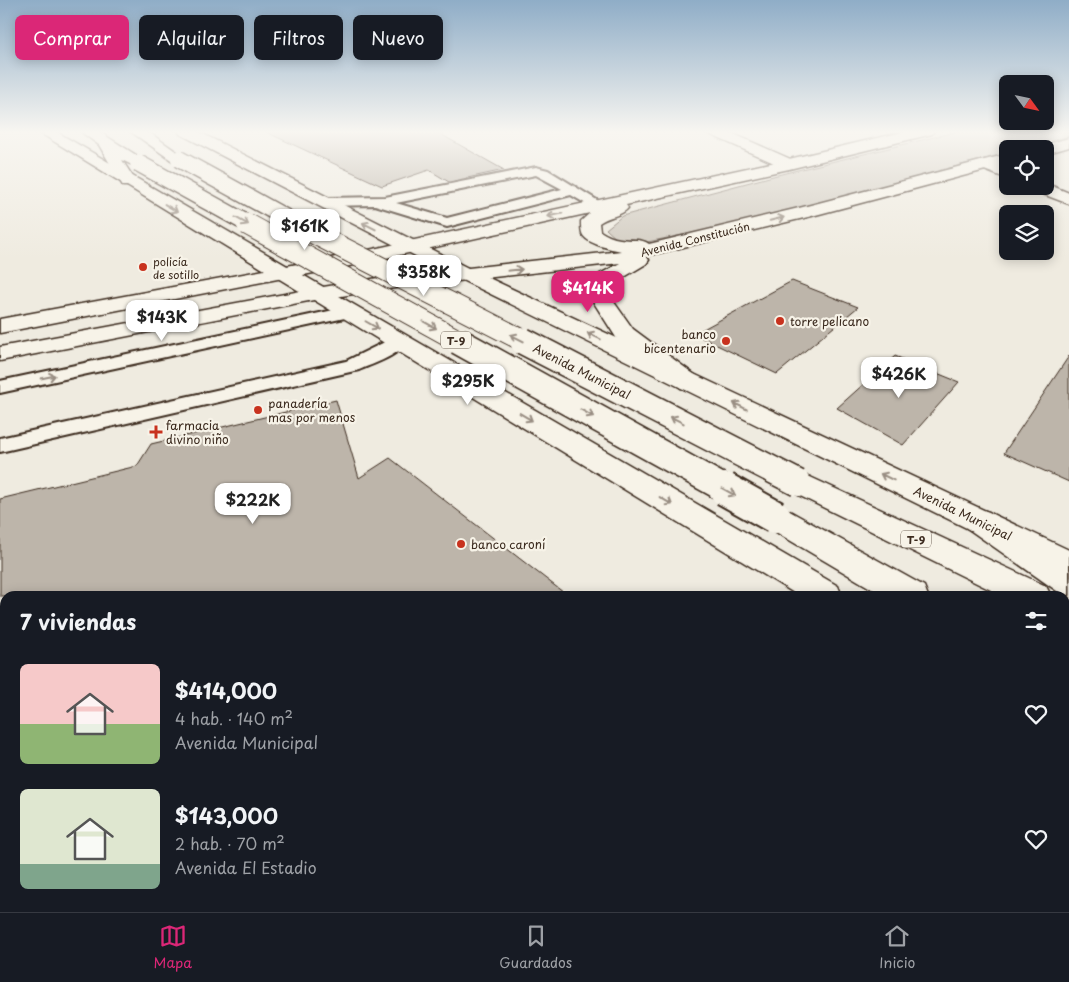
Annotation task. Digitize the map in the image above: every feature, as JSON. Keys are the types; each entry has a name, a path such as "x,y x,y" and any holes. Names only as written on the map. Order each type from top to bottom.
{"main road":[{"name":"T-9","path":"135,174 281,273 818,591"},
{"name":"T-9","path":"135,174 775,517 903,591"},
{"name":"Avenida Municipal","path":"205,174 264,207 798,483 1024,591"},
{"name":"Avenida Municipal","path":"268,174 467,275 1069,564"},
{"path":"0,326 336,263 745,174"},
{"path":"706,236 660,244 621,246 599,239 591,234 589,228 590,221 598,215 612,210 753,174"},
{"name":"Avenida Constitución","path":"0,354 378,284 611,259 951,174"},
{"path":"1054,192 1069,198"},
{"path":"690,382 625,334 599,295 607,278 639,260 706,236"},
{"path":"978,520 1069,582"}],"lane":[{"path":"324,202 376,202 523,174"},
{"path":"545,174 598,205"},
{"path":"376,202 447,223 572,191"},
{"path":"0,387 348,312"},
{"path":"0,445 352,366 381,353 399,342"}],"shaded area":[{"path":"783,174 930,174 785,212 647,242 618,240 606,229 622,216"}],"building":[{"path":"355,174 419,174 382,186"},
{"path":"435,174 488,174 449,182"},
{"name":"torre pelicano","path":"792,281 858,307 777,374 694,334"},
{"path":"895,356 959,382 903,445 837,408"},
{"path":"1069,356 1069,482 1004,453"},
{"path":"336,400 359,478 390,458 562,591 0,591 0,499 137,466 151,444"}],"place":[{"name":"policía de sotillo","path":"143,267"},
{"name":"torre pelicano","path":"780,321"},
{"name":"banco bicentenario","path":"726,341"},
{"name":"panadería mas por menos","path":"258,410"},
{"name":"farmacia divino niño","path":"156,432"},
{"name":"banco caroní","path":"461,544"}]}
